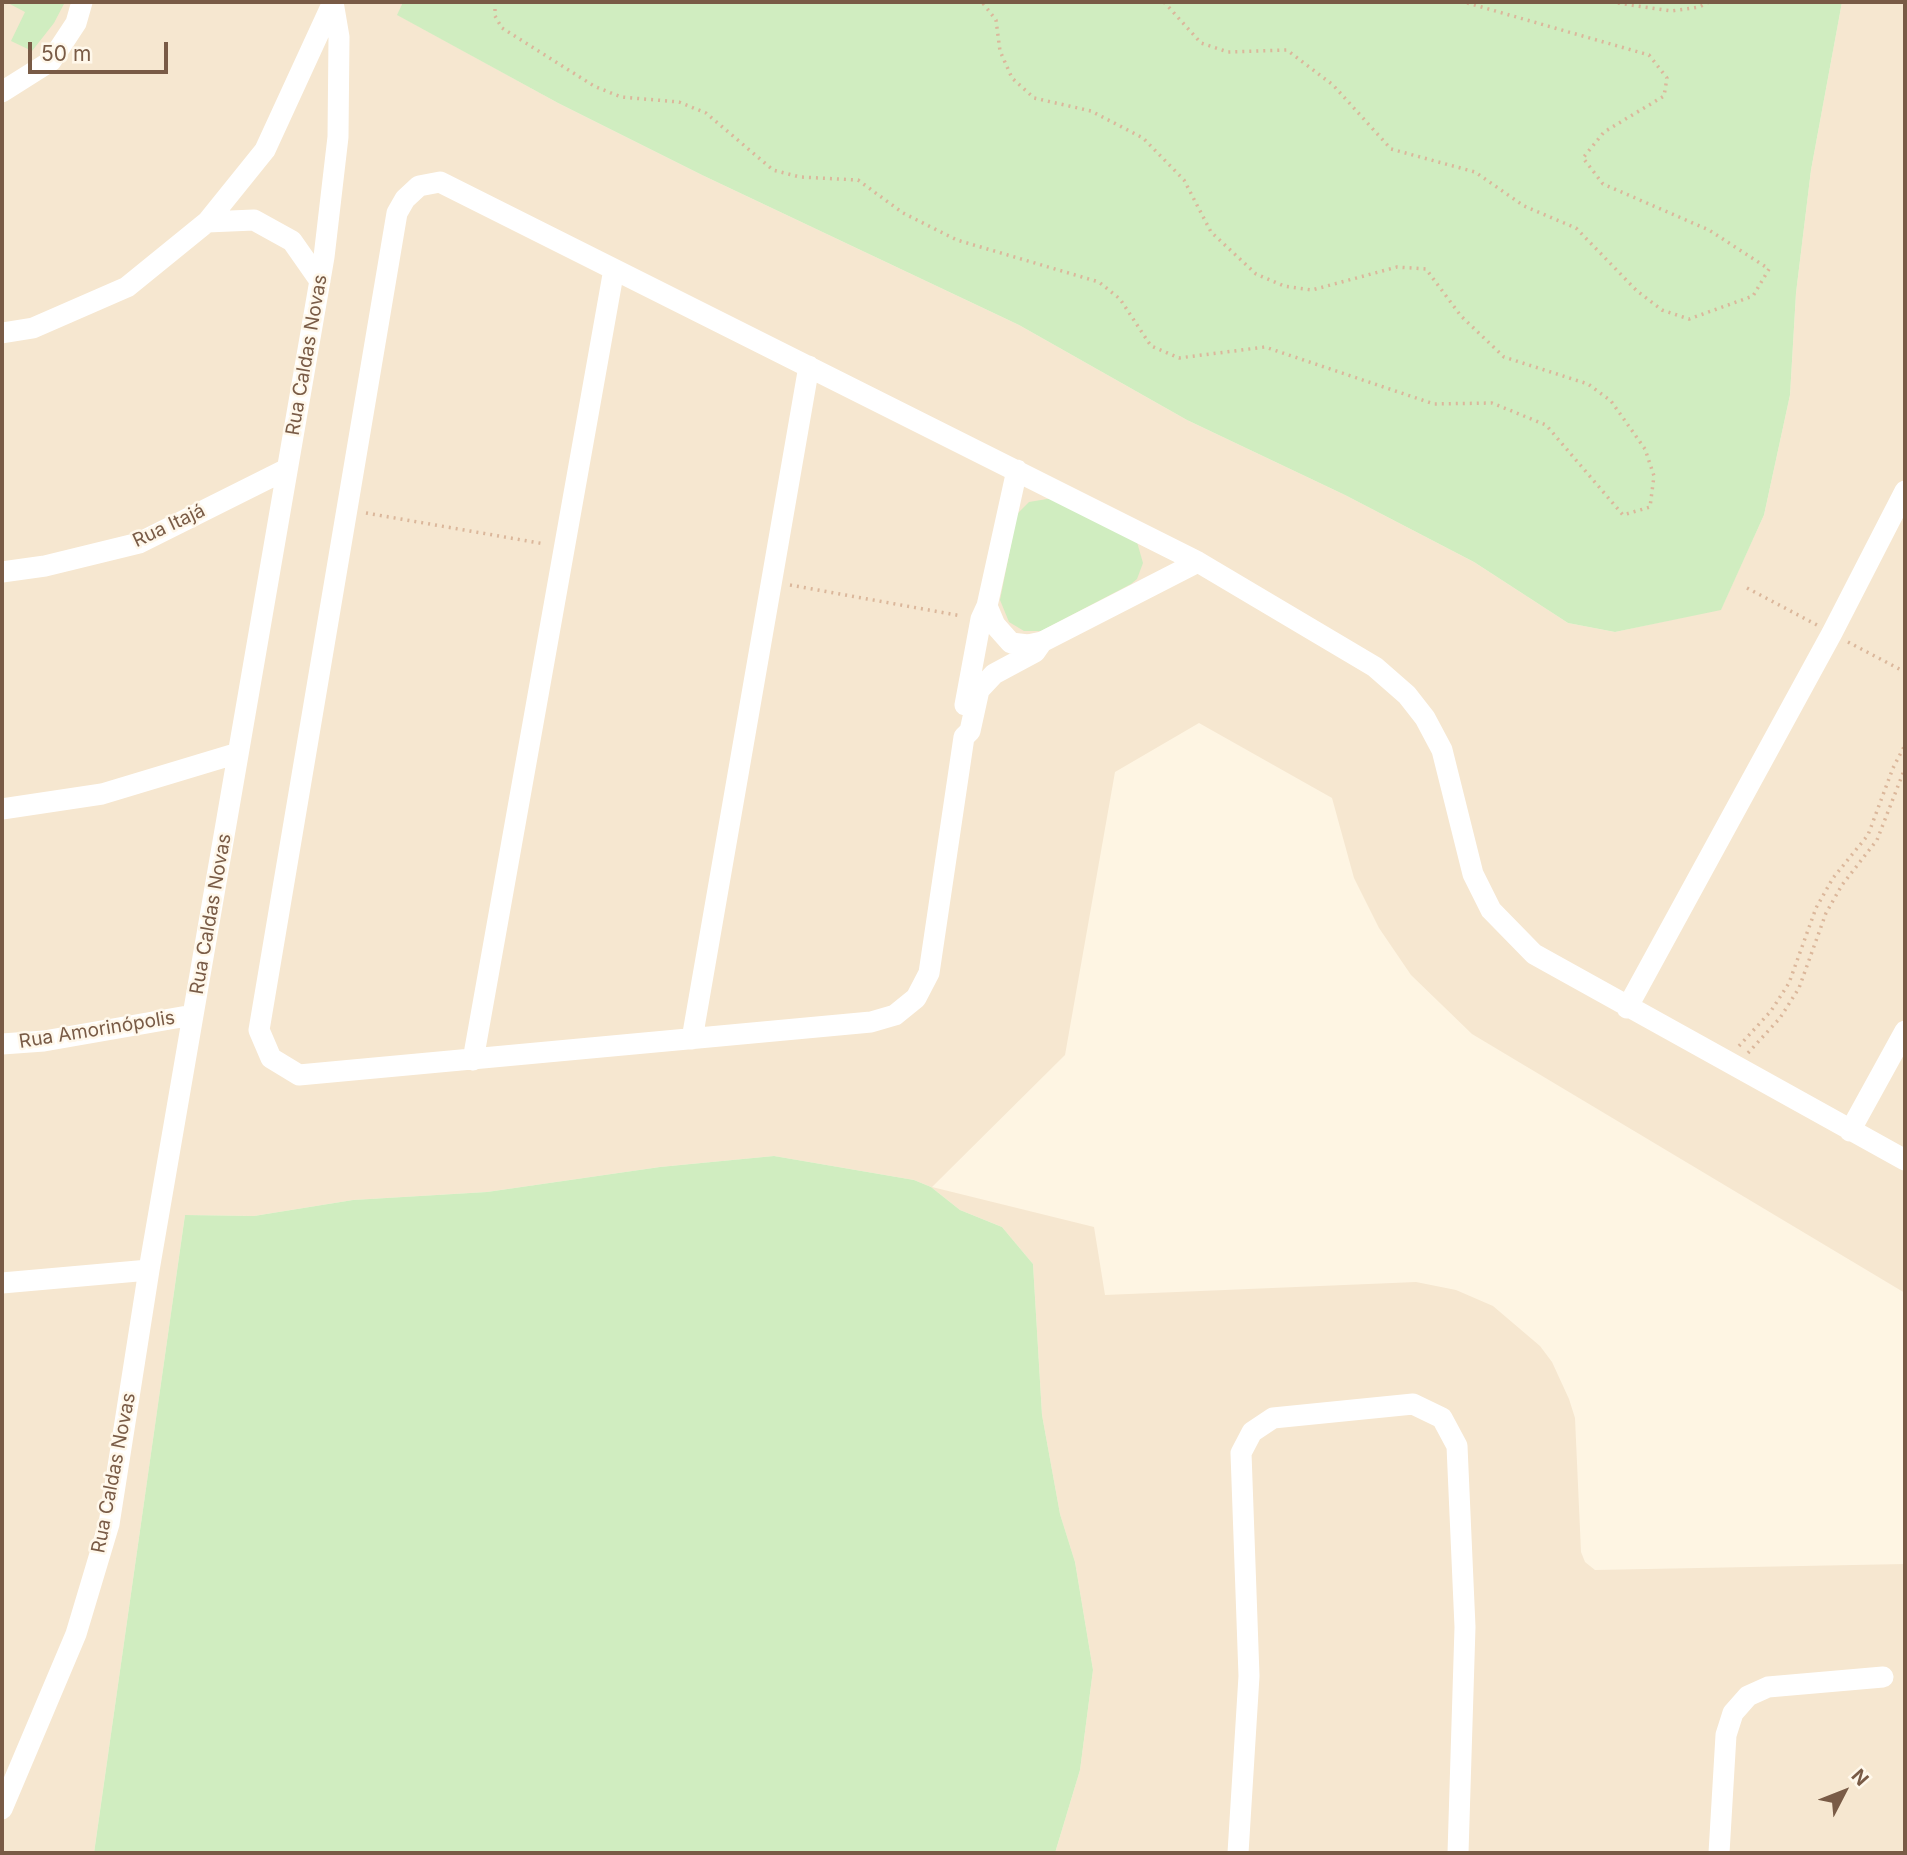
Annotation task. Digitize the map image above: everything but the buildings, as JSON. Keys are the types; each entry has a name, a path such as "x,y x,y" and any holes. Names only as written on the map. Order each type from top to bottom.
{"street":[{"path":"2,92 51,61 76,23 82,2"},
{"path":"2,333 33,328 127,286 208,222 265,150 333,2"},
{"name":"Rua Caldas Novas","path":"2,1809 76,1634 109,1524 149,1270 320,281 338,138 339,37 333,2"},
{"path":"1017,470 960,729 964,737 929,973 916,998 895,1014 872,1021 473,1060 299,1075 271,1058 259,1030 397,213 405,199 419,186 440,182 1017,470 1198,562 1375,667 1407,695 1425,718 1442,750 1473,874 1492,910 1534,954 1905,1160"},
{"path":"208,222 254,220 292,241 320,281"},
{"path":"473,1060 614,269"},
{"path":"692,1039 808,366"},
{"name":"Rua Itajá","path":"2,572 46,566 139,543 287,469"},
{"path":"1627,1008 1832,633 1905,491"},
{"path":"984,612 1012,643 1028,645 1042,642 1198,562"},
{"path":"964,737 970,731 979,690 984,682 1035,652 1042,642"},
{"path":"2,809 102,794 238,753"},
{"name":"Rua Amorinópolis","path":"2,1044 44,1041 193,1015"},
{"path":"1850,1131 1905,1031"},
{"path":"2,1283 149,1270"},
{"path":"1238,1853 1249,1675 1241,1453 1252,1432 1273,1418 1413,1404 1442,1418 1457,1446 1465,1627 1458,1853"},
{"path":"1719,1853 1726,1735 1733,1713 1748,1696 1768,1687 1883,1677"}],"path":[{"path":"495,2 495,16 502,28 594,86 621,97 679,102 706,113 773,170 800,177 858,180 903,213 957,240 1099,282 1120,299 1151,346 1180,358 1265,346 1434,404 1492,403 1546,425 1623,515 1650,507 1654,476 1645,449 1611,401 1588,384 1504,358 1461,316 1426,269 1397,267 1312,289 1284,286 1256,274 1211,232 1184,180 1143,138 1091,111 1034,98 1012,78 1000,51 996,20 982,2"},
{"path":"1164,2 1201,43 1228,52 1287,50 1333,85 1391,149 1475,172 1524,206 1576,228 1637,291 1662,310 1689,319 1753,296 1769,269 1709,230 1603,184 1583,158 1604,132 1664,96 1667,78 1648,55 1464,2"},
{"path":"1611,2 1671,11 1699,7 1709,2"},
{"path":"347,510 564,548"},
{"path":"771,581 984,612"},
{"path":"1729,1064 1785,990 1816,908 1833,878 1868,835 1893,768 1905,745"},
{"path":"1729,1064 1780,1018 1799,988 1826,913 1842,885 1877,840 1905,768"}],"shaded area":[{"path":"2,2 403,2 398,15 558,103 702,175 1019,325 1187,420 1345,495 1474,562 1568,623 1615,632 1721,609 1764,515 1790,395 1796,293 1811,170 1842,2 1905,2 1905,1293 1472,1034 1411,975 1379,928 1354,878 1332,798 1199,723 1115,772 1065,1055 932,1187 1094,1227 1105,1295 1416,1282 1456,1290 1493,1306 1540,1346 1552,1362 1569,1399 1575,1418 1581,1552 1585,1562 1595,1570 1905,1564 1905,1853 1055,1853 1080,1770 1093,1670 1075,1562 1060,1514 1042,1415 1033,1264 1002,1227 960,1210 931,1187 914,1180 774,1156 660,1167 487,1192 353,1200 254,1216 185,1215 94,1853 2,1853"}],"green space":[{"path":"6,2 65,2 54,23 32,51 11,41 25,12"},
{"path":"403,2 1842,2 1811,170 1796,293 1790,395 1764,515 1721,610 1615,632 1568,623 1474,562 1345,495 1187,420 1019,325 702,175 558,103 397,15"},
{"path":"1053,498 1137,542 1143,563 1137,579 1131,584 1041,631 1024,631 1009,622 1000,600 1017,514 1029,502"},
{"path":"774,1156 914,1180 931,1187 960,1210 1002,1227 1033,1264 1042,1415 1060,1514 1075,1562 1093,1670 1080,1770 1055,1853 94,1853 185,1215 254,1216 353,1200 487,1192 660,1167"}]}
